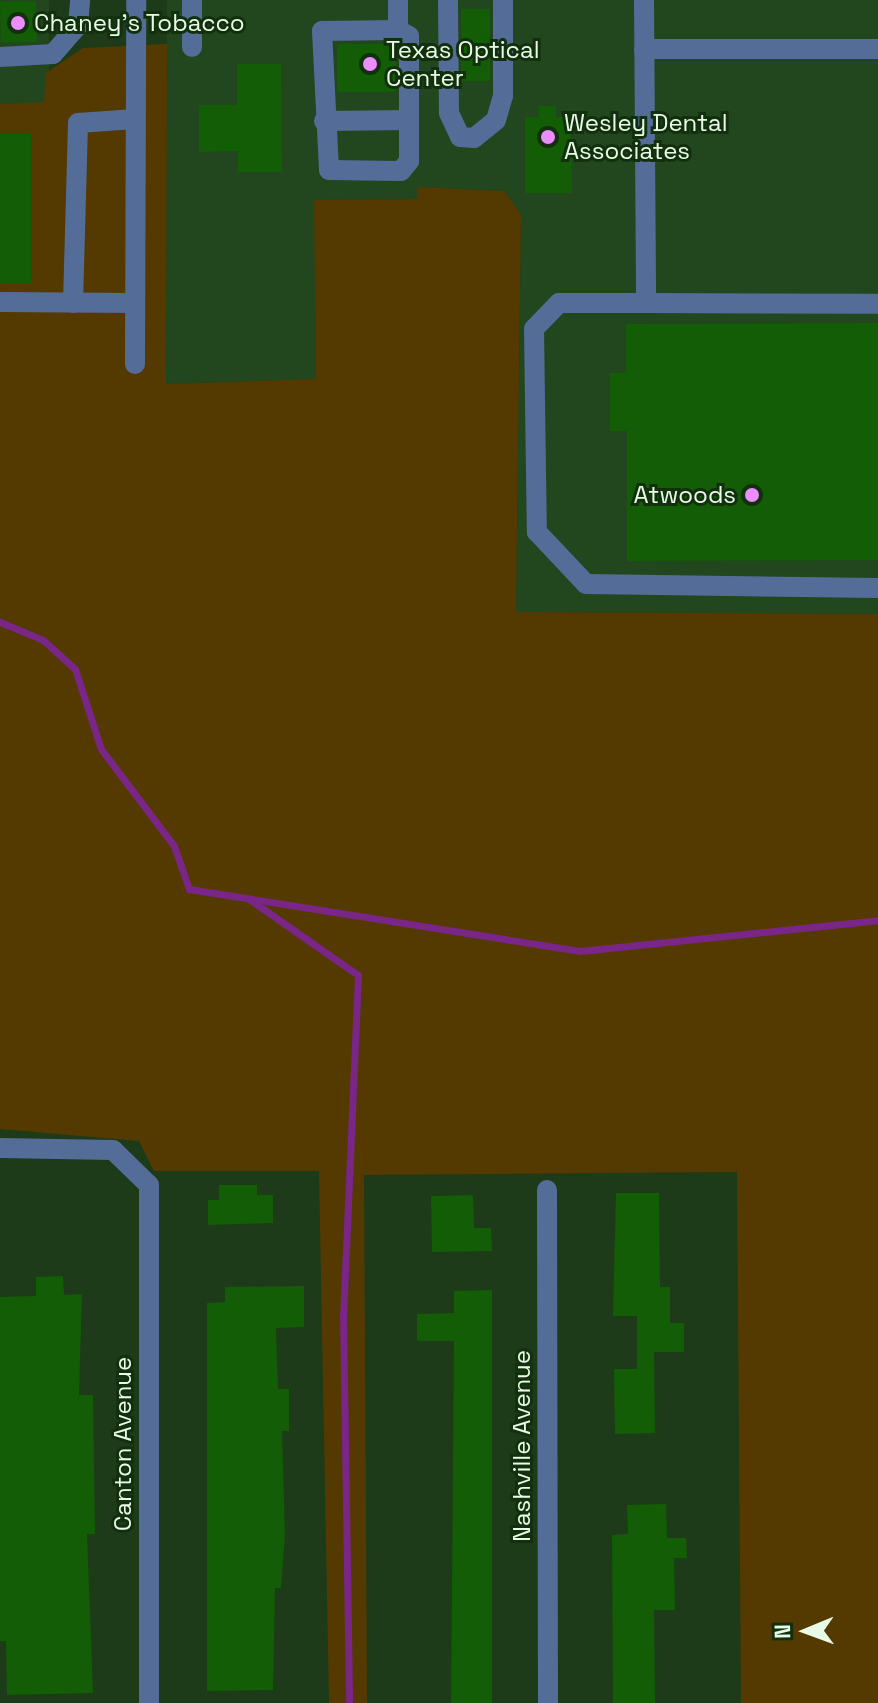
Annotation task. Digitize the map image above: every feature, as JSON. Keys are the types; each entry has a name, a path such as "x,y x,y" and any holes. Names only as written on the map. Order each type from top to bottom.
{"street":[{"path":"0,57 53,54 78,25 80,0"},
{"path":"135,364 136,0"},
{"path":"192,0 192,47"},
{"path":"398,0 398,30"},
{"path":"448,0 449,113 460,137 474,138 496,120 503,96 503,0"},
{"path":"644,0 646,303"},
{"path":"398,30 409,36 409,161 401,171 329,170 324,121 322,31 398,30"},
{"path":"644,49 878,49"},
{"path":"73,303 78,123 135,119"},
{"path":"324,121 409,120"},
{"path":"0,302 135,303"},
{"path":"878,304 559,303 534,329 537,532 586,584 878,588"},
{"name":"Canton Avenue","path":"0,1148 113,1150 149,1185 149,1703"},
{"name":"Nashville Avenue","path":"547,1190 548,1703"}],"shaded area":[{"path":"0,0 49,0 49,104 0,104"},
{"path":"167,0 878,0 878,614 516,612 521,214 504,191 419,187 418,199 315,200 316,379 166,384"},
{"path":"167,44 166,384 316,379 314,200 417,199 418,187 504,191 521,214 516,612 878,614 878,1703 741,1703 737,1172 364,1175 367,1703 329,1703 319,1171 154,1171 139,1141 0,1129 0,104 44,102 46,73 83,48"}],"building":[{"name":"Chaney's Tobacco","path":"36,1 37,42 1,43 0,2"},
{"path":"461,9 490,9 490,81 461,81"},
{"name":"Texas Optical Center","path":"337,44 396,44 396,92 337,92"},
{"path":"237,64 281,64 282,172 238,172 238,151 199,152 199,105 237,105"},
{"name":"Wesley Dental Associates","path":"538,106 556,106 556,117 571,117 572,193 525,193 525,117 539,117"},
{"path":"0,134 31,134 31,284 0,284"},
{"name":"Atwoods","path":"878,323 878,560 627,561 627,431 610,431 610,373 626,373 626,324"},
{"path":"219,1185 257,1185 257,1195 273,1195 273,1223 208,1225 208,1200 219,1200"},
{"path":"616,1193 659,1193 660,1287 670,1287 670,1323 684,1323 684,1352 654,1352 655,1433 615,1434 614,1369 637,1369 637,1316 613,1316"},
{"path":"473,1195 474,1228 491,1228 492,1251 432,1252 431,1196"},
{"path":"63,1276 64,1295 82,1294 79,1395 93,1395 95,1534 87,1534 93,1693 7,1695 6,1641 0,1641 0,1297 36,1296 36,1277"},
{"path":"304,1286 304,1327 276,1328 278,1389 289,1389 289,1431 282,1431 285,1535 281,1588 275,1588 273,1690 207,1691 207,1303 225,1302 225,1287"},
{"path":"492,1290 492,1703 451,1703 454,1341 417,1341 417,1314 454,1313 454,1291"},
{"path":"666,1504 667,1538 686,1538 687,1558 674,1558 675,1610 654,1610 655,1703 613,1703 612,1535 628,1534 627,1505"}],"waterway":[{"path":"0,622 43,640 75,669 101,749 174,846 189,889 580,951 878,920"},
{"path":"249,899 358,975 343,1314 349,1703"}],"place":[{"name":"Chaney's Tobacco","path":"18,23"},
{"name":"Texas Optical Center","path":"370,64"},
{"name":"Wesley Dental Associates","path":"548,137"},
{"name":"Atwoods","path":"752,495"}]}
